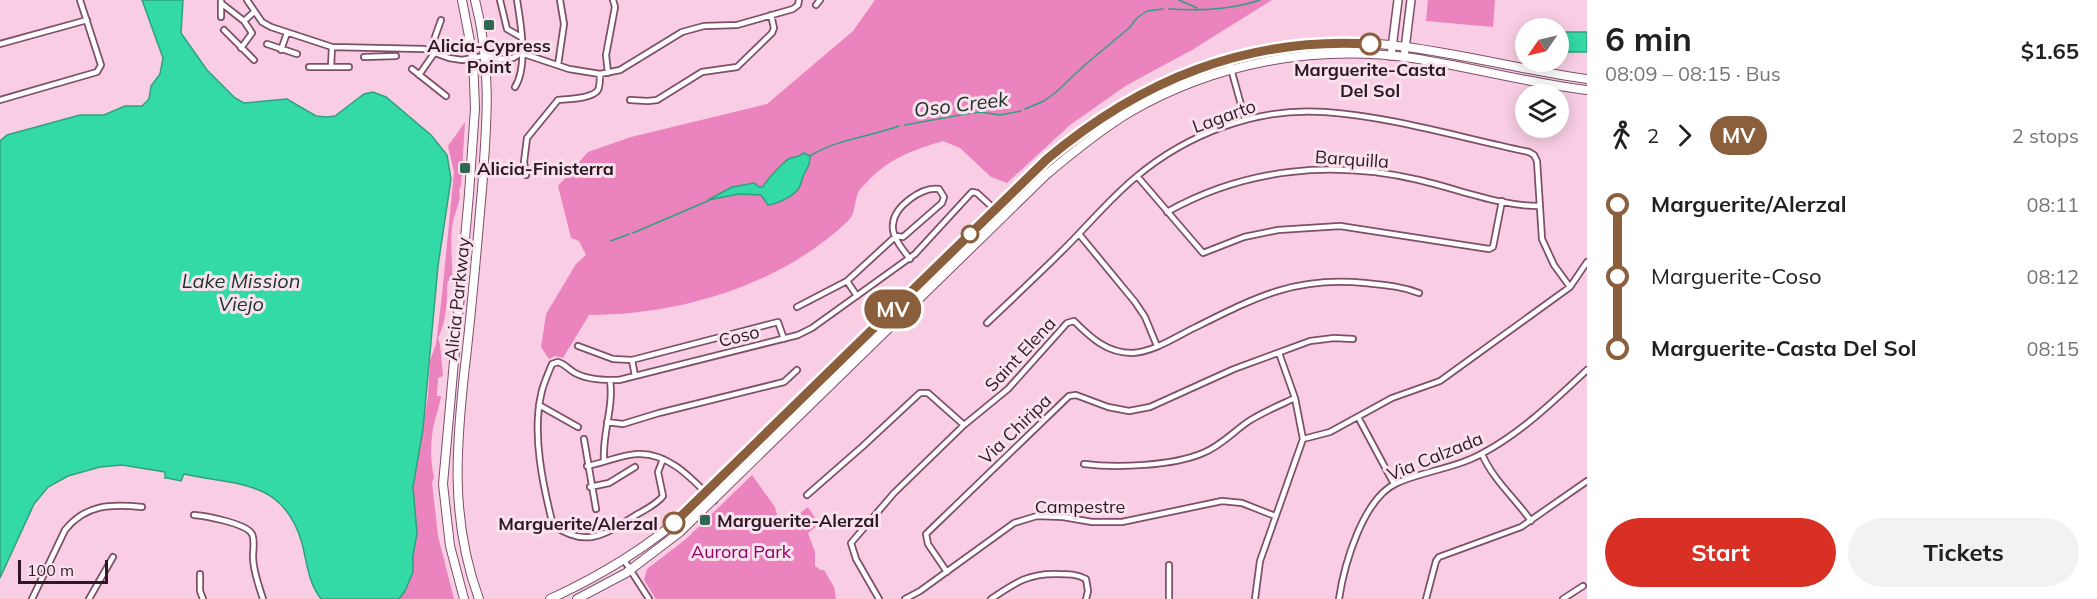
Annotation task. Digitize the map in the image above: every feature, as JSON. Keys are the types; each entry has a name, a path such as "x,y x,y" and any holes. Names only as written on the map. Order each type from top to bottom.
{"main road":[{"name":"Alicia Parkway","path":"462,0 473,57 475,108 443,484 450,546 464,599"},
{"name":"Alicia Parkway","path":"475,0 480,19 488,87 488,128 457,457 460,520 466,556 479,599"},
{"path":"550,599 590,581 661,535 1047,159 1102,116 1163,82 1228,58 1287,46 1345,43 1406,47 1587,80"},
{"path":"577,599 630,570 666,544 714,501 1073,151 1129,112 1186,85 1232,70 1307,55 1344,53 1404,57 1550,86 1587,90"}],"street":[{"path":"0,99 98,72 101,65 80,0"},
{"path":"247,0 262,22 287,33 332,47 424,49 462,60 484,56 500,59 513,58 521,53"},
{"path":"500,0 507,29 521,37"},
{"path":"515,87 520,78 523,62 517,0"},
{"path":"558,65 564,24 560,0"},
{"path":"608,73 606,55 615,7 613,0"},
{"path":"816,5 820,0"},
{"path":"1391,56 1398,0"},
{"path":"1404,57 1411,0"},
{"path":"221,2 221,17"},
{"path":"221,2 244,21 252,33 241,48"},
{"path":"484,56 494,50 512,48 581,73 608,73 620,70 682,32 704,26 737,25 771,15 798,3"},
{"path":"244,21 254,12"},
{"path":"630,100 657,100 702,72 710,69 737,67 772,33 774,28 771,15"},
{"path":"0,44 87,20"},
{"path":"419,75 433,52 441,20"},
{"path":"224,30 254,60"},
{"path":"281,50 287,33"},
{"path":"267,44 297,54"},
{"path":"331,67 332,47"},
{"path":"379,57 381,47"},
{"path":"364,57 396,56"},
{"path":"1228,58 1245,119"},
{"path":"309,67 349,67"},
{"path":"412,69 446,96"},
{"path":"526,175 524,162 527,138 558,100 586,96 596,92 599,87 600,74"},
{"name":"Lagarto","path":"987,323 1137,176 1163,158 1201,137 1245,119 1288,112 1341,114 1444,131 1529,152 1537,161 1539,206"},
{"name":"Barquilla","path":"1167,212 1206,193 1255,177 1288,171 1323,169 1417,179 1502,201 1525,206 1539,206"},
{"path":"1137,176 1203,253 1244,237 1278,230 1340,226 1489,249 1493,247 1502,201"},
{"path":"896,236 903,237 942,203 943,193 935,188 907,200 893,222 896,236 900,247 910,259"},
{"name":"Coso","path":"539,405 552,364 558,362 565,364 575,373 591,379 619,380 783,339 812,328 910,259 936,234 972,192 977,193 1003,218"},
{"path":"1539,206 1542,239 1554,265 1570,286"},
{"path":"1079,234 1135,302 1157,346"},
{"path":"797,307 847,281 896,236"},
{"path":"1303,439 1330,432 1392,398 1440,381 1570,286 1587,262"},
{"path":"847,281 857,297"},
{"name":"Saint Elena","path":"879,599 856,559 852,543 894,493 964,425 1008,390 1066,323 1074,321 1091,338 1110,350 1133,353 1157,346 1244,302 1289,286 1325,282 1358,282 1401,286 1419,293"},
{"name":"Coso","path":"578,346 613,359 632,360 778,322 783,339"},
{"name":"Via Chiripa","path":"947,572 928,544 926,534 1069,396 1076,395 1108,407 1129,411 1150,407 1234,369 1310,341 1334,338 1353,339"},
{"path":"1255,599 1260,561 1303,439 1295,398 1279,353"},
{"path":"632,360 635,376"},
{"path":"607,422 623,424 784,382 797,370"},
{"name":"Via Calzada","path":"1339,599 1342,578 1358,535 1370,508 1381,495 1394,484 1482,454 1550,405 1587,370"},
{"path":"604,461 603,446 611,399 610,380"},
{"path":"807,495 920,393 928,393 964,425"},
{"path":"1084,464 1108,467 1156,463 1198,455 1216,446 1250,420 1295,398"},
{"path":"539,405 543,483 553,525 562,532 574,537 591,538 611,532 663,496 658,472 663,459"},
{"path":"539,405 578,427"},
{"path":"1358,417 1394,484"},
{"path":"584,439 590,487 596,509"},
{"path":"587,466 636,454 663,459 680,468 714,501"},
{"path":"1482,454 1498,482 1531,521"},
{"path":"590,487 609,483 635,467"},
{"path":"1426,599 1439,557 1521,527 1586,483"},
{"name":"Campestre","path":"905,599 947,572 1014,523 1037,516 1092,522 1122,522 1222,501 1242,503 1275,516"},
{"path":"32,599 65,530 78,517 86,511 104,506 142,507"},
{"path":"194,515 219,520 251,532 252,561 263,599"},
{"path":"89,599 113,557"},
{"path":"624,560 649,599"},
{"path":"1169,565 1170,599"},
{"path":"200,574 200,591 203,599"},
{"path":"995,598 1022,579 1038,574 1078,574 1086,579 1088,591 1086,599"},
{"path":"1563,599 1584,586"}],"green space":[{"path":"875,0 1272,0 1192,50 1127,85 1070,125 1007,183 991,177 960,148 943,141 912,152 876,173 859,191 851,218 792,263 728,292 693,302 624,314 589,315 563,358 555,356 549,359 541,347 546,314 576,264 586,255 579,241 571,238 558,186 588,152 631,137 767,104 853,31"},
{"path":"1428,0 1495,0 1493,27 1426,21"},
{"path":"465,122 460,197 452,229 452,281 448,281 447,285 446,312 438,338 443,376 438,378 437,396 441,396 433,427 431,449 438,536 454,599 398,599 405,591 413,572 417,533 413,487 428,396 430,361 436,344 454,172 448,146"},
{"name":"Aurora Park","path":"752,475 775,507 779,523 795,517 808,507 819,524 808,533 815,552 815,566 824,570 834,587 836,599 656,599 644,580 647,569 686,539"}],"water":[{"name":"Lake Mission Viejo","path":"142,0 183,0 181,33 207,70 235,98 244,103 287,99 316,116 326,117 335,116 364,94 373,92 386,97 431,135 447,155 451,179 438,266 423,429 413,487 417,533 413,572 399,599 321,599 311,579 294,522 283,506 270,496 239,484 184,474 181,481 165,478 165,472 122,465 100,467 68,476 48,487 34,504 0,578 0,141 7,135 80,115 104,115 125,106 142,106 149,99 151,86 160,74 163,58"},
{"path":"1569,32 1587,32 1587,52 1569,52"},
{"path":"804,153 810,156 810,161 799,188 785,199 768,205 761,195 739,194 708,200 732,187 754,183 763,187 784,163"}],"waterway":[{"path":"1179,0 1197,8"},
{"name":"Oso Creek","path":"1169,9 1215,9 1260,0"},
{"name":"Oso Creek","path":"1025,109 1044,101 1055,93 1129,28 1137,18 1147,11 1163,9"},
{"name":"Oso Creek","path":"905,125 980,112 1000,115 1021,111"},
{"name":"Oso Creek","path":"810,156 842,142 899,126"},
{"name":"Oso Creek","path":"633,233 710,200"},
{"name":"Oso Creek","path":"611,241 629,234"}],"bus line":[{"name":"MV","path":"674,523 1047,159 1102,116 1163,82 1228,58 1287,46 1370,44"}],"place":[{"name":"Alicia-Cypress Point","path":"489,25"},
{"name":"Marguerite-Casta Del Sol","path":"1370,44"},
{"name":"Alicia-Finisterra","path":"465,168"},
{"name":"Marguerite-Alerzal","path":"705,520"},
{"name":"Marguerite/Alerzal","path":"674,523"}]}
